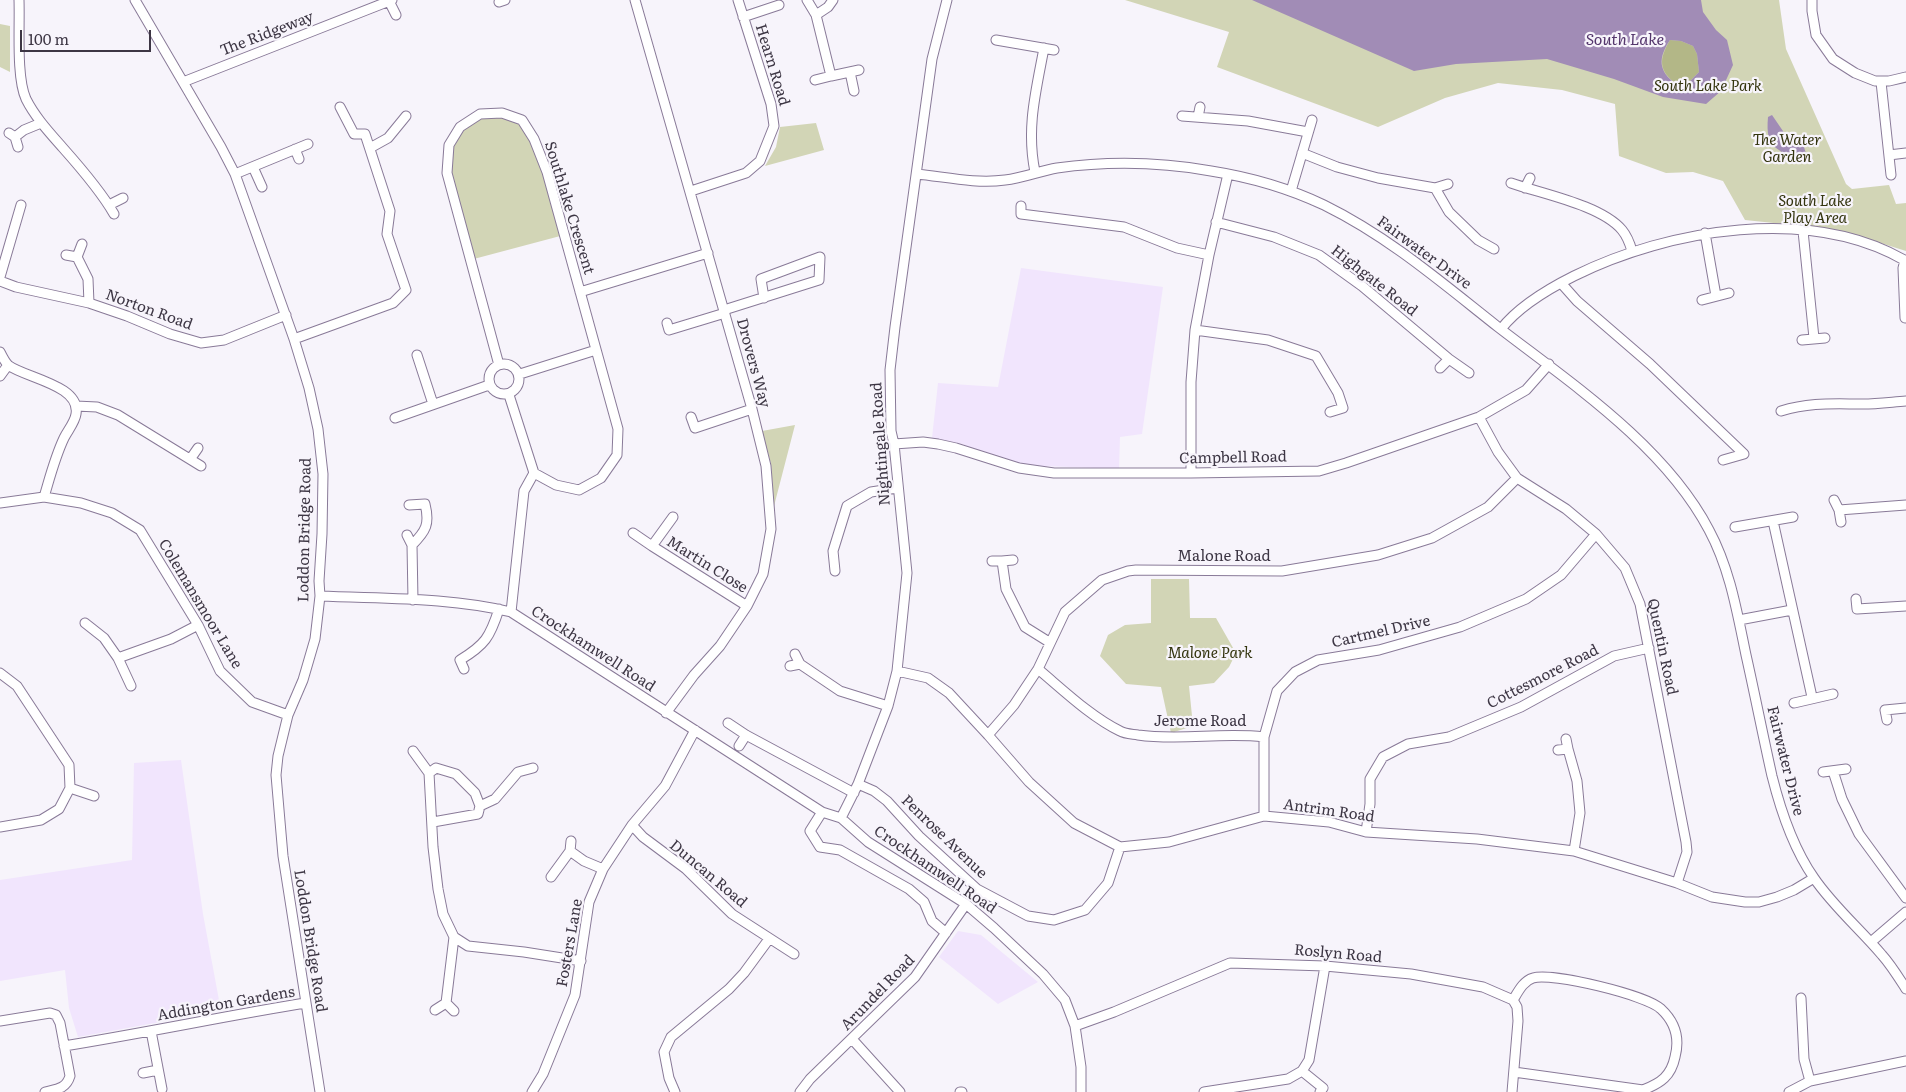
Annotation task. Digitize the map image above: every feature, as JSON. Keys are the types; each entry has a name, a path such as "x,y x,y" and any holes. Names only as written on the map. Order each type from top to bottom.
{"street":[{"path":"19,0 21,80 26,98 41,123 74,160 114,214"},
{"name":"Loddon Bridge Road","path":"135,0 235,174 294,338 309,388 318,428 323,474 320,596 315,639 303,680 288,715 278,756 276,775 283,856 320,1092"},
{"name":"Drovers Way","path":"636,0 752,409 766,466 771,529 763,574 747,606 720,646 694,675 666,712"},
{"name":"Hearn Road","path":"691,191 746,173 760,161 774,126 771,104 738,0"},
{"path":"807,0 816,15 831,76"},
{"path":"816,15 828,6 832,0"},
{"name":"Nightingale Road","path":"840,818 858,784 888,706 897,671 907,573 894,444 891,431 890,370 932,59 947,0"},
{"path":"1812,0 1816,35 1832,59 1855,73 1881,82 1901,80 1906,77"},
{"name":"The Ridgeway","path":"183,82 391,1 396,15"},
{"name":"Hearn Road","path":"743,16 779,5"},
{"path":"996,40 1049,49 1030,127 1030,142 1035,172"},
{"path":"815,80 855,71 854,91"},
{"path":"1881,82 1891,175"},
{"path":"294,338 393,303 406,290 386,234 390,210 365,134 354,134 340,107"},
{"path":"1198,117 1200,107"},
{"name":"Southlake Crescent","path":"498,365 447,174 449,146 460,127 480,114 502,113 522,120 534,139 547,172 618,429 617,455 601,478 579,490 556,486 534,473"},
{"path":"370,148 388,138 406,116"},
{"path":"1182,116 1248,121 1308,132"},
{"path":"1291,191 1312,120"},
{"path":"18,148 12,135 41,123"},
{"path":"235,174 308,144"},
{"path":"295,149 299,159"},
{"path":"1302,153 1337,167 1378,178 1435,188 1448,184"},
{"path":"1889,155 1906,153"},
{"name":"Fairwater Drive","path":"917,174 985,181 1006,180 1035,172 1068,167 1140,164 1173,166 1228,174 1291,191 1322,204 1377,234 1409,256 1500,329 1549,364 1631,434 1669,472 1696,507 1710,532 1730,579 1778,800 1796,848 1814,878 1832,901 1884,957 1906,989"},
{"path":"253,167 262,187"},
{"path":"1191,473 1191,382 1195,330 1209,255 1228,174"},
{"path":"1526,188 1530,178"},
{"path":"1511,183 1561,198 1611,220 1622,230 1632,251"},
{"path":"1435,188 1449,212 1478,240 1494,250"},
{"path":"109,205 123,198"},
{"path":"0,279 21,205"},
{"path":"1021,206 1021,214 1124,227 1178,248 1209,255"},
{"name":"Highgate Road","path":"1216,222 1274,237 1319,255 1362,286 1449,359 1469,373"},
{"path":"1500,329 1529,303 1561,282 1593,266 1632,251 1671,240 1704,234 1759,229 1803,231 1860,241 1888,251 1906,261 1903,268 1905,318"},
{"path":"1803,231 1814,338"},
{"path":"1704,234 1716,296"},
{"path":"82,244 77,257 88,279 89,303"},
{"path":"580,292 708,254"},
{"path":"66,255 77,257"},
{"path":"669,330 819,280 820,256 761,279 764,298"},
{"name":"Norton Road","path":"0,279 16,287 89,303 170,334 200,343 224,340 286,315"},
{"path":"1561,282 1577,301 1650,364 1744,454 1722,460"},
{"path":"1702,300 1729,293"},
{"path":"1195,330 1268,340 1316,356 1347,407 1330,412"},
{"path":"1802,340 1825,338"},
{"path":"520,374 596,350"},
{"path":"0,352 8,365 50,383 73,397 76,406 76,415 52,467 44,497"},
{"path":"418,355 433,404"},
{"path":"1440,368 1449,359"},
{"name":"Campbell Road","path":"894,444 923,442 938,444 1019,468 1054,473 1191,473 1320,470 1346,463 1479,417 1526,390 1549,364"},
{"path":"0,376 8,365"},
{"path":"498,365 512,365 520,374 519,386 509,395 497,394 489,384 490,372 498,365"},
{"path":"395,418 489,384"},
{"path":"509,395 534,473 524,491 511,612"},
{"path":"1780,411 1798,411 1818,403 1863,404 1906,401"},
{"path":"76,406 97,407 118,415 191,458 201,466"},
{"path":"691,417 695,428 752,409"},
{"name":"Quentin Road","path":"1479,417 1498,452 1517,478 1566,509 1596,534 1625,568 1640,604 1686,842 1687,852 1677,884"},
{"path":"191,458 198,448"},
{"name":"Malone Road","path":"988,734 1014,705 1038,668 1065,612 1102,580 1136,570 1282,571 1378,555 1432,538 1488,506 1517,478"},
{"path":"838,565 833,551 847,506 871,492 897,488"},
{"name":"Colemansmoor Lane","path":"0,503 44,497 80,503 112,513 140,530 198,625 220,671 252,702 288,715"},
{"path":"1834,500 1839,510 1840,522"},
{"path":"409,505 425,504 428,516 426,527 412,545"},
{"path":"1839,510 1906,505"},
{"name":"Martin Close","path":"652,546 673,517"},
{"path":"1735,527 1793,517"},
{"path":"1773,521 1812,698"},
{"name":"Martin Close","path":"633,533 747,606"},
{"name":"Cartmel Drive","path":"1264,816 1264,737 1277,690 1295,672 1318,660 1379,650 1460,627 1526,599 1562,574 1596,534"},
{"path":"408,535 412,545 413,600"},
{"path":"992,561 1012,560"},
{"path":"1002,561 1006,589 1025,627 1050,642"},
{"name":"Crockhamwell Road","path":"320,596 478,605 511,612 822,812 840,818 868,842 966,904 1043,974 1065,1000 1076,1026 1081,1067 1081,1092"},
{"path":"1856,599 1859,619"},
{"path":"1858,609 1906,606"},
{"path":"460,661 479,648 492,630 499,609"},
{"path":"1739,620 1792,610"},
{"path":"85,623 104,638 118,658 131,686"},
{"path":"118,658 171,639 198,625"},
{"name":"Cottesmore Road","path":"1366,832 1370,804 1370,779 1383,757 1408,744 1449,736 1521,707 1614,656 1649,648"},
{"path":"795,654 800,664 840,691 888,706"},
{"path":"790,666 800,664"},
{"name":"Jerome Road","path":"1038,668 1083,707 1121,732 1173,738 1240,734 1264,737"},
{"path":"897,671 928,678 949,692 1029,782 1074,823 1120,847"},
{"path":"0,673 17,686 69,765 70,788 59,809 41,820 0,827"},
{"name":"Fairwater Drive","path":"1794,703 1833,694"},
{"path":"1886,720 1884,705 1906,708"},
{"path":"728,723 746,736 854,793"},
{"name":"Fosters Lane","path":"532,1092 543,1074 575,995 589,902 603,870 632,826 665,786 695,730"},
{"path":"739,746 746,736"},
{"path":"1566,739 1563,749 1577,782 1580,813 1574,851"},
{"path":"413,751 430,773 433,847 438,890 443,914 454,937 468,946 581,961"},
{"path":"430,773 436,768 456,774 475,793 480,806 478,814 433,822"},
{"path":"480,806 495,798 518,772 533,768"},
{"path":"1823,772 1846,769"},
{"path":"1833,771 1842,800 1859,834 1906,898"},
{"name":"Penrose Avenue","path":"858,784 874,791 887,801 919,836 977,889 1028,916 1054,920 1085,910 1108,884 1120,847"},
{"path":"70,788 94,796"},
{"name":"Crockhamwell Road","path":"822,812 810,831 820,847 840,850 909,890 924,902 932,921 946,933"},
{"name":"Antrim Road","path":"1120,847 1169,842 1264,816 1329,822 1366,832 1477,839 1574,851 1712,897 1745,902 1758,902 1777,897 1794,890 1814,878"},
{"name":"Duncan Road","path":"632,826 643,837 686,869 732,914 794,954"},
{"path":"551,877 570,851 571,841"},
{"path":"570,851 584,861 603,870"},
{"name":"Arundel Road","path":"800,1092 810,1079 915,977 966,904"},
{"path":"1871,942 1906,912"},
{"path":"446,1003 454,937"},
{"path":"675,1092 669,1078 664,1052 671,1037 729,989 769,939"},
{"name":"Roslyn Road","path":"1076,1026 1114,1012 1230,962 1325,966 1411,974 1483,987 1513,1000"},
{"path":"1204,1092 1288,1079 1302,1071 1309,1060 1325,966"},
{"path":"1512,1092 1518,1020 1513,1000 1525,982 1534,977 1578,982 1641,998 1660,1007 1674,1023 1678,1044 1673,1067 1660,1084 1643,1090 1514,1072"},
{"path":"1801,998 1804,1059 1810,1081"},
{"name":"Addington Gardens","path":"64,1046 305,1003"},
{"path":"435,1010 446,1003"},
{"path":"446,1003 454,1011"},
{"path":"0,1022 50,1013 56,1015 60,1023 70,1076 70,1088 45,1092"},
{"name":"Addington Gardens","path":"152,1031 162,1089"},
{"path":"852,1039 900,1092"},
{"path":"1789,1092 1810,1081 1906,1061"},
{"path":"143,1073 158,1070"},
{"path":"1302,1071 1324,1088"}],"shaded area":[{"path":"1021,268 1163,287 1142,434 1120,437 1119,469 1018,465 993,459 963,444 932,438 938,383 998,387"},
{"path":"181,760 203,914 221,1011 78,1037 69,1008 65,970 0,981 0,880 132,860 134,763"},
{"path":"958,931 981,935 1038,982 998,1004 939,957"}],"green space":[{"name":"South Lake Park","path":"1125,0 1779,0 1786,49 1846,184 1852,189 1889,185 1896,204 1906,203 1906,251 1855,235 1793,225 1745,220 1723,181 1693,172 1666,173 1619,156 1615,104 1562,90 1498,83 1445,98 1378,127 1217,67 1229,32"},
{"path":"0,24 10,26 10,72 0,67"},
{"path":"1670,40 1681,41 1693,46 1697,54 1699,72 1688,83 1676,84 1663,69 1662,59"},
{"path":"480,114 522,120 534,139 564,235 470,260 447,173 449,145 460,127"},
{"path":"816,123 824,150 765,166 776,147 780,127"},
{"path":"795,425 774,506 771,464 762,431"},
{"name":"Malone Park","path":"1151,579 1189,579 1190,618 1216,618 1236,653 1229,667 1214,683 1189,686 1193,726 1171,733 1161,687 1126,684 1100,656 1108,635 1125,625 1151,623"}],"water":[{"name":"South Lake","path":"1252,0 1701,0 1703,12 1716,30 1727,40 1733,65 1721,91 1706,104 1663,97 1614,79 1547,59 1456,64 1414,71","holes":["1670,40 1681,41 1693,46 1697,54 1699,72 1688,83 1676,84 1663,69 1662,58"]},
{"path":"1772,115 1785,134 1804,147 1807,157 1800,163 1779,150 1771,142 1768,117"}],"park label":[{"name":"The Water Garden","path":"1787,150"},
{"name":"South Lake Play Area","path":"1815,210"}]}
